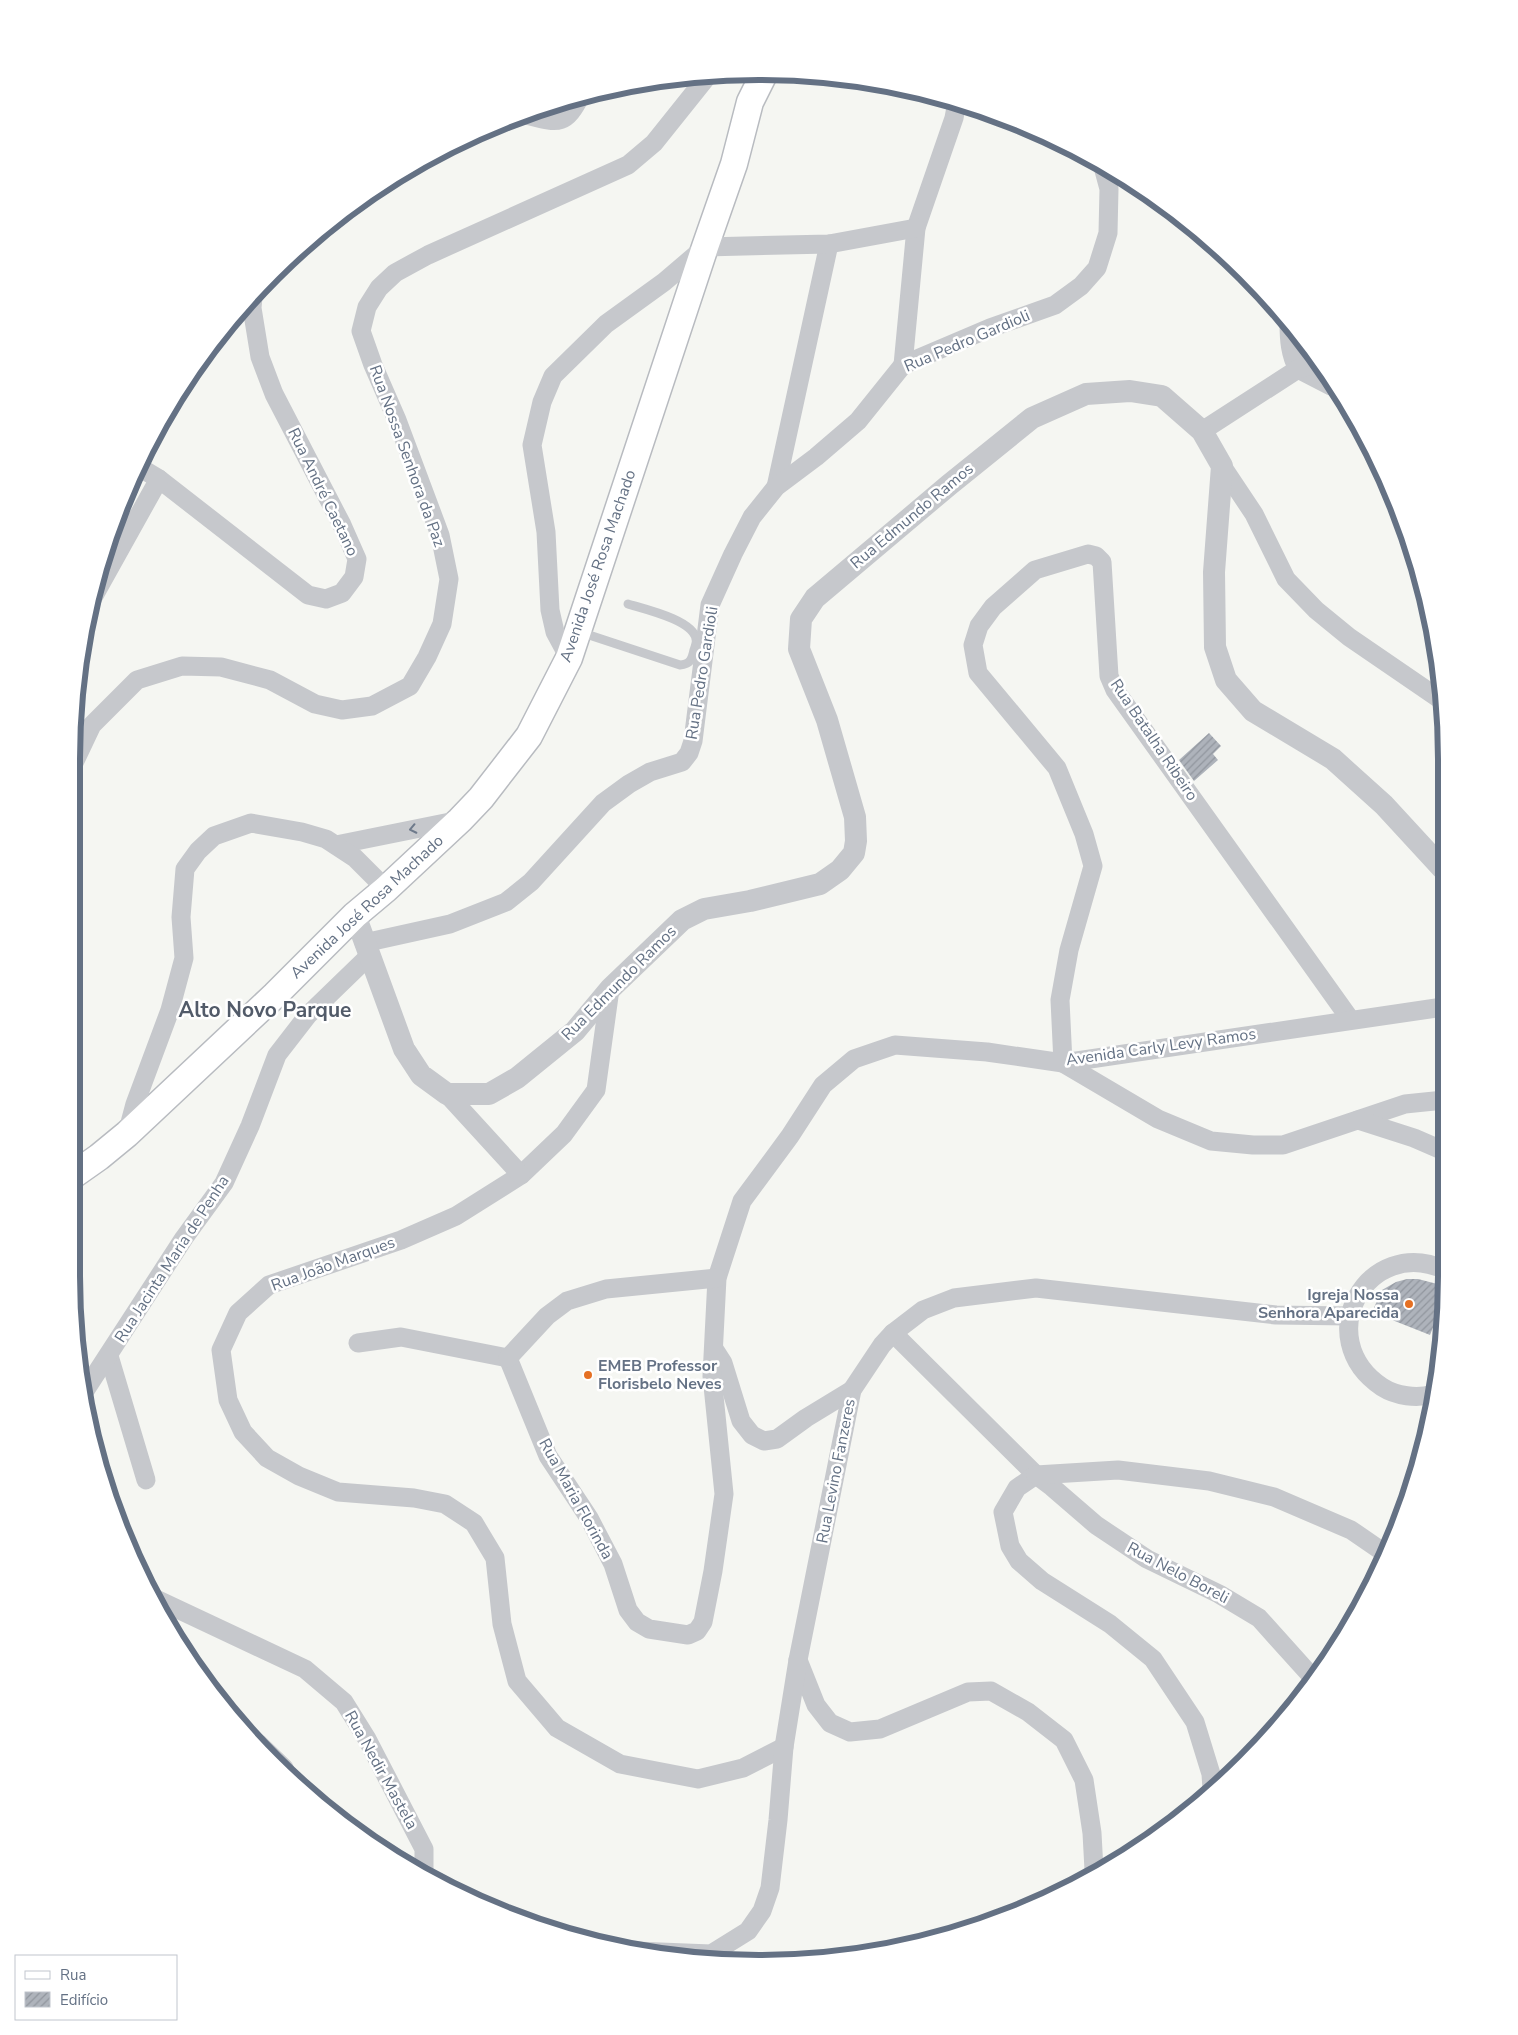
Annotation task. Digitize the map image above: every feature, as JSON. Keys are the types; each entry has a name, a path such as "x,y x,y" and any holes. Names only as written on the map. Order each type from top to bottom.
{"main road":[{"name":"Avenida José Rosa Machado","path":"80,1170 126,1134 275,995 355,915 386,889 460,820 481,798 530,736 569,658 734,164 750,102 761,80"}],"street":[{"name":"Rua Nossa Senhora da Paz","path":"80,750 92,725 137,680 182,666 222,667 270,680 315,704 342,710 372,706 410,686 427,657 442,624 449,579 440,535 361,331 366,307 379,288 395,273 428,255 628,165 654,143 702,82"},
{"path":"537,118 556,122 566,118 576,105"},
{"path":"903,365 916,228 956,109"},
{"name":"Rua Pedro Gardioli","path":"367,950 450,924 506,902 531,882 603,803 628,784 650,772 682,762 689,753 692,740 710,605 752,517 776,487 816,458 858,421 903,365 990,328 1055,305 1081,286 1097,268 1108,233 1109,189 1105,175"},
{"path":"569,658 555,632 550,610 546,532 532,445 542,402 553,376 606,324 664,282 705,247 829,244 916,228"},
{"path":"776,487 829,244"},
{"name":"Rua André Caetano","path":"145,470 159,479 308,595 326,600 342,592 354,577 357,559 354,551 274,394 260,357 252,308"},
{"path":"1290,336 1293,362 1298,370 1325,383"},
{"path":"1202,430 1298,370 1312,365"},
{"name":"Rua Edmundo Ramos","path":"447,1094 489,1094 517,1078 575,1031 610,989 682,920 704,909 750,901 820,884 840,870 854,853 856,841 855,817 827,720 799,649 801,619 815,598 949,485 1032,418 1086,394 1130,391 1162,396 1202,430 1222,466"},
{"path":"1222,466 1254,514 1286,579 1316,610 1349,637 1435,696"},
{"path":"1222,466 1214,572 1215,648 1226,680 1252,711 1333,759 1384,805 1438,864"},
{"path":"105,577 159,479"},
{"name":"Rua Batalha Ribeiro","path":"1062,1062 1060,1000 1069,950 1093,866 1084,834 1057,768 978,673 972,645 979,626 992,607 1036,570 1088,554 1096,556 1102,562 1109,676 1116,690 1350,1019"},
{"path":"336,845 460,820"},
{"path":"126,1134 135,1104 170,1010 184,958 181,917 185,869 198,851 214,836 251,823 302,832 326,839 336,845 355,858 386,889"},
{"path":"355,915 404,1049 421,1075 447,1094 521,1175"},
{"name":"Rua Jacinta Maria de Penha","path":"89,1384 184,1238 224,1183 250,1126 277,1055 308,1015 367,950"},
{"name":"Rua João Marques","path":"610,989 596,1090 564,1134 521,1175 456,1216 401,1240 270,1285 238,1313 221,1350 228,1400 242,1432 267,1458 299,1476 338,1492 414,1498 445,1504 474,1523 495,1558 502,1624 517,1681 557,1728 620,1764 698,1779 743,1768 784,1747"},
{"name":"Avenida Carly Levy Ramos","path":"714,1348 717,1278 742,1201 790,1136 823,1085 854,1059 895,1044 987,1052 1062,1062 1438,1008"},
{"path":"1062,1062 1158,1119 1211,1141 1253,1145 1283,1144 1405,1104 1438,1101"},
{"path":"1358,1120 1414,1138 1438,1148"},
{"path":"1427,1394 1408,1396 1387,1390 1369,1378 1356,1360 1348,1339 1349,1316 1361,1290 1370,1279 1389,1267 1411,1262 1438,1267"},
{"path":"358,1343 401,1337 508,1358 547,1316 567,1301 606,1289 717,1278"},
{"name":"Rua Levino Fanzeres","path":"712,1954 748,1931 762,1911 770,1888 784,1747 798,1660 852,1390 882,1345 893,1333 923,1310 954,1298 1036,1288 1276,1315 1349,1316"},
{"name":"Rua Nelo Boreli","path":"893,1333 1036,1475 1096,1525 1147,1560 1218,1594 1259,1618 1309,1674"},
{"path":"714,1348 723,1362 740,1421 752,1434 764,1441 777,1439 806,1418 852,1390"},
{"name":"Rua Maria Florinda","path":"508,1358 548,1456 589,1518 613,1564 628,1610 638,1622 649,1629 688,1635 697,1630 703,1622 724,1494 712,1376 714,1348"},
{"path":"109,1356 146,1480"},
{"path":"1212,1782 1211,1774 1195,1722 1153,1659 1110,1624 1042,1581 1020,1561 1010,1546 1003,1512 1017,1488 1036,1475 1118,1470 1210,1481 1274,1497 1351,1530 1380,1550"},
{"name":"Rua Nedir Mastela","path":"165,1603 305,1669 344,1702 367,1739 424,1849 424,1867"},
{"path":"798,1660 816,1705 830,1723 850,1732 880,1730 968,1692 991,1691 1028,1712 1064,1740 1084,1780 1092,1833 1094,1866"}],"lane":[{"path":"578,631 680,665 687,665 692,660 696,639 692,630 683,623 628,604"}],"building":[{"path":"1209,733 1221,746 1213,754 1218,760 1194,781 1179,760"},
{"name":"Igreja Nossa Senhora Aparecida","path":"1418,1279 1438,1284 1437,1317 1430,1335 1372,1312 1382,1290 1396,1282"}],"place":[{"name":"Igreja Nossa Senhora Aparecida","path":"1409,1304"},
{"name":"EMEB Professor Florisbelo Neves","path":"588,1375"}],"district":[{"name":"Alto Novo Parque","path":"265,1010"}]}
